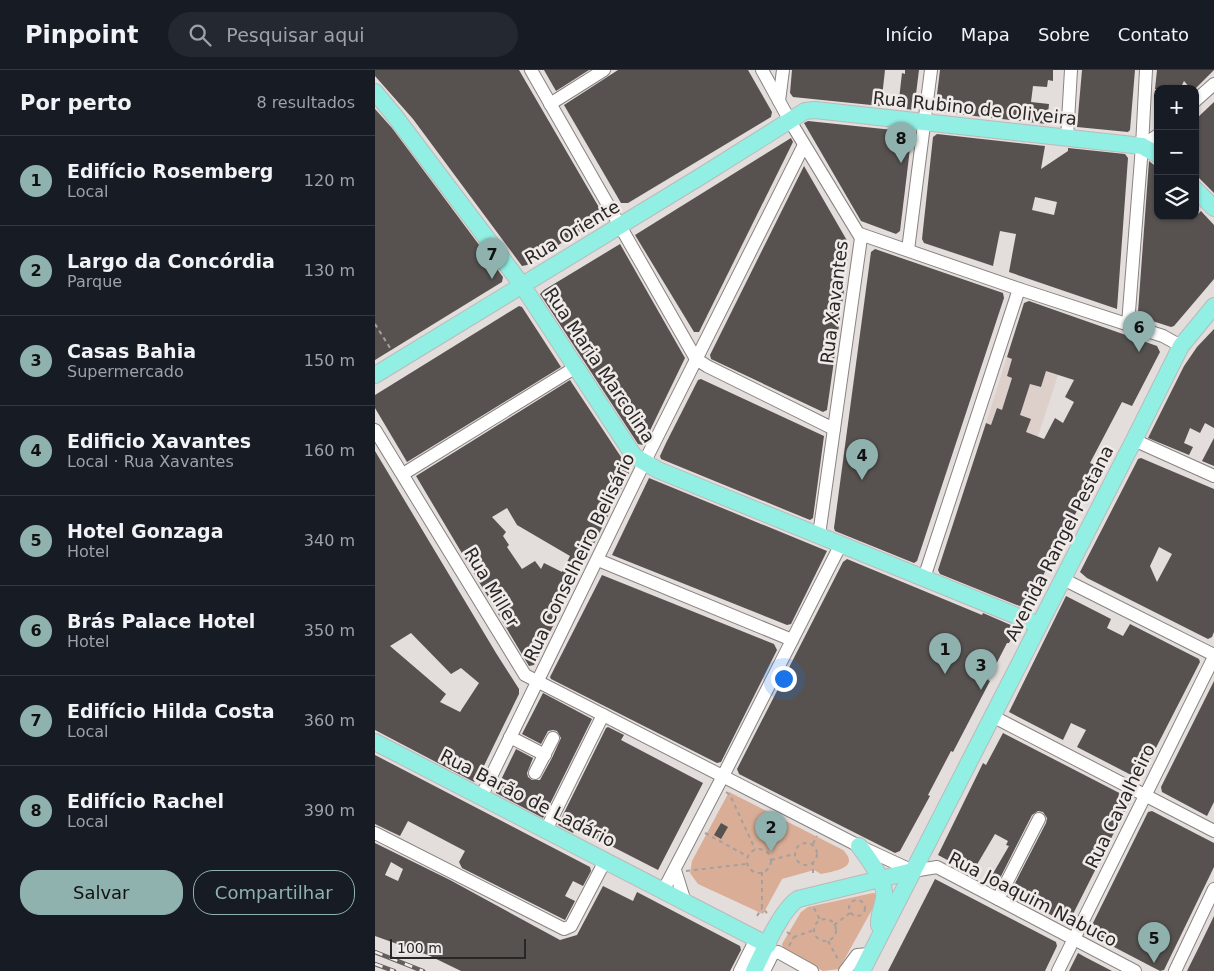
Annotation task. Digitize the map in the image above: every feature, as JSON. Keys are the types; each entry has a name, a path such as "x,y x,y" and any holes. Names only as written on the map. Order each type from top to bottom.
{"main road":[{"name":"Rua Maria Marcolina","path":"375,92 394,114 522,285 634,456 644,463 1039,625"},
{"name":"Rua Rubino de Oliveira","path":"789,121 805,111 815,110 1142,146 1154,153"},
{"name":"Rua Oriente","path":"375,376 789,121"},
{"path":"1199,193 1214,208"},
{"name":"Avenida Rangel Pestana","path":"862,971 1181,346 1214,306"},
{"name":"Rua Barão de Ladário","path":"375,742 685,902 766,955"},
{"path":"859,846 880,878 885,893 879,920 879,937"},
{"path":"766,955 783,917 791,905 798,899 913,870"}],"street":[{"path":"531,70 696,359 715,371 834,429"},
{"path":"550,104 604,70"},
{"name":"Rua Xavantes","path":"762,70 789,121 860,234 861,248 819,535"},
{"path":"779,101 783,70"},
{"path":"908,250 931,70"},
{"path":"1067,138 1071,70"},
{"path":"1128,324 1146,70"},
{"path":"1199,97 1214,84"},
{"path":"1142,146 1154,137"},
{"name":"Rua Conselheiro Belisário","path":"481,797 644,463 804,145"},
{"path":"860,234 1163,336 1181,346"},
{"path":"924,578 1019,289"},
{"path":"403,474 576,367"},
{"name":"Rua Miller","path":"375,430 523,673 859,846 913,870"},
{"path":"1134,440 1214,476"},
{"path":"663,891 679,871 723,776 841,544"},
{"path":"598,560 792,640"},
{"path":"1063,579 1214,656"},
{"name":"Rua Cavalheiro","path":"1058,971 1214,656"},
{"path":"546,830 603,714"},
{"path":"992,716 1214,831"},
{"path":"510,738 545,755"},
{"path":"535,773 553,738"},
{"path":"998,899 1039,819"},
{"path":"375,833 564,929 571,926 605,861"},
{"name":"Rua Joaquim Nabuco","path":"913,870 937,867 1135,971"},
{"path":"679,871 685,902"},
{"path":"1175,971 1214,889"},
{"path":"739,971 766,955 778,952 812,971"},
{"path":"844,969 855,956 870,954"}],"path":[{"path":"375,324 392,351"},
{"path":"725,792 730,795 755,850"},
{"path":"703,832 747,856"},
{"path":"813,873 813,863 817,854 813,844 818,834"},
{"path":"771,860 794,854 799,845 806,842 813,844"},
{"path":"755,850 765,851 771,860 770,866 762,872 753,872 747,864 747,856 755,850"},
{"path":"794,854 797,861 802,865 813,863"},
{"path":"679,871 747,864"},
{"path":"757,916 762,908 762,872"},
{"path":"857,900 864,904 865,911 862,915 855,916 850,913 849,908 853,902 857,900"},
{"path":"813,904 820,920"},
{"path":"762,908 767,913"},
{"path":"834,925 850,913"},
{"path":"828,941 835,934 834,925 829,920 820,920 815,924 814,930 818,939 828,941 844,969"},
{"path":"766,955 794,937 814,930"},
{"path":"787,932 794,937"}],"shaded area":[{"path":"1007,357 1058,375 1036,442 986,423"},
{"path":"729,792 843,850 848,856 849,861 847,865 844,868 826,873 821,874 814,870 782,879 763,914 698,884 690,873 692,861"},
{"path":"873,893 879,897 839,969 823,971 784,950 782,944 801,912 808,907"}],"building":[{"path":"375,70 519,70 604,216 527,265 522,266 413,119 375,76"},
{"path":"544,70 589,70 556,91"},
{"path":"618,70 748,70 772,112 771,117 628,203 621,203 564,105"},
{"path":"792,70 885,70 881,106 793,97 790,93"},
{"path":"905,70 919,70 914,110 898,108 902,73 905,74"},
{"path":"940,70 1053,70 1053,81 1048,80 1047,87 1033,86 1031,102 1049,104 1047,124 935,111"},
{"path":"1082,70 1135,70 1130,130 1128,132 1077,127"},
{"path":"1157,70 1214,70 1199,85 1188,85 1184,81 1182,85 1155,85"},
{"path":"1214,102 1214,193 1199,178 1199,116"},
{"path":"375,109 392,128 503,277 502,282 375,360"},
{"path":"808,121 912,132 900,231 896,234 861,221 804,123"},
{"path":"937,134 1045,146 1041,169 1068,151 1068,148 1125,154 1128,158 1117,309 1009,272 1016,234 1000,231 993,266 924,243 922,239 933,137","holes":["1035,197 1057,202 1054,215 1032,210"]},
{"path":"791,138 793,142 699,332 694,332 635,235"},
{"path":"1149,161 1154,165 1154,220 1199,220 1199,213 1201,211 1214,225 1214,279 1174,326 1171,327 1140,317 1138,312"},
{"path":"804,166 849,244 847,265 841,263 838,289 844,290 827,410 823,412 711,359 710,355"},
{"path":"620,244 685,358 643,445 638,444 540,294"},
{"path":"875,249 1003,293 1004,298 917,561 914,563 835,531 834,528 871,252"},
{"path":"1029,301 1157,346 1160,352 1132,406 1122,402 1090,463 1100,467 1027,606 1022,607 940,574 938,570 986,423 991,425 997,408 1002,410 1012,378 1007,376 1012,359 1007,357 1024,303","holes":["1046,371 1074,380 1065,397 1074,402 1063,423 1055,418 1044,439 1026,432 1031,419 1020,415 1030,384 1041,387"]},
{"path":"519,306 522,307 561,367 407,462 375,408 375,395"},
{"path":"1214,329 1214,428 1205,423 1200,433 1190,428 1184,443 1193,447 1189,455 1148,438 1184,366 1197,347"},
{"path":"701,379 824,436 813,518 810,520 661,459 660,456 666,443 698,380"},
{"path":"570,380 629,469 629,473 584,564 577,560 568,575 576,579 534,665 529,666 416,476","holes":["507,508 517,525 570,556 562,572 544,563 541,569 535,561 522,569 507,547 509,545 503,536 506,532 492,517"]},
{"path":"1214,438 1214,466 1202,461"},
{"path":"375,451 519,689 519,694 478,778 474,782 375,730","holes":["411,633 451,674 461,668 479,683 460,712 440,702 446,694 390,646"]},
{"path":"1141,458 1214,489 1214,632 1212,637 1208,639 1087,578 1080,572 1138,459","holes":["1159,547 1172,554 1157,582 1150,566"]},
{"path":"649,478 827,551 791,624 787,625 612,555"},
{"path":"847,559 1013,626 1015,632 1009,643 1007,643 988,680 990,681 928,795 930,796 900,851 895,853 739,774 737,769 843,562"},
{"path":"602,575 774,644 777,650 721,762 717,763 551,679 550,677"},
{"path":"1066,596 1111,619 1107,628 1123,636 1130,624 1199,659 1200,662 1141,777 1137,778 1077,747 1086,730 1071,723 1063,740 1009,712"},
{"path":"1214,681 1214,802 1207,816 1162,792 1161,787"},
{"path":"543,693 592,719 543,818 496,793 496,790 516,749 533,758 527,773 528,777 532,780 540,780 552,758 561,738 557,731 548,731 541,744 522,734"},
{"path":"608,727 624,735 621,740 703,783 658,870 576,828 573,833 558,825"},
{"path":"1003,733 1131,799 1068,924 1010,893 1046,823 1047,818 1043,812 1038,811 1032,815 996,886 988,882 1009,846 1006,845 1008,841 995,834 972,873 938,855 983,763 986,765"},
{"path":"375,755 590,867 591,871 583,886 573,881 565,896 575,901 565,920 462,868 459,862 465,851 408,821 400,836 375,824"},
{"path":"1152,811 1214,843 1214,867 1164,970 1160,971 1091,935 1089,931 1148,812"},
{"path":"721,823 728,827 721,839 714,835"},
{"path":"375,843 450,880 560,940 577,935 603,886 633,901 637,892 740,946 741,950 730,971 461,971 428,955 375,936","holes":["391,862 403,869 398,881 385,875"]},
{"path":"935,879 1056,942 1057,946 1045,971 888,971"},
{"path":"1214,916 1214,971 1187,971 1199,947"},
{"path":"1078,953 1085,957 1112,971 1069,971"}],"railway":[{"path":"375,952 423,971"},
{"path":"375,964 394,971"}],"place":[{"name":"Edifício Rachel","path":"901,163"},
{"name":"Edifício Hilda Costa","path":"492,279"},
{"name":"Brás Palace Hotel","path":"1139,352"},
{"name":"Edificio Xavantes","path":"862,480"},
{"name":"Edifício Rosemberg","path":"945,674"},
{"name":"Casas Bahia","path":"981,690"},
{"name":"Largo da Concórdia","path":"771,852"},
{"name":"Hotel Gonzaga","path":"1154,963"}]}
